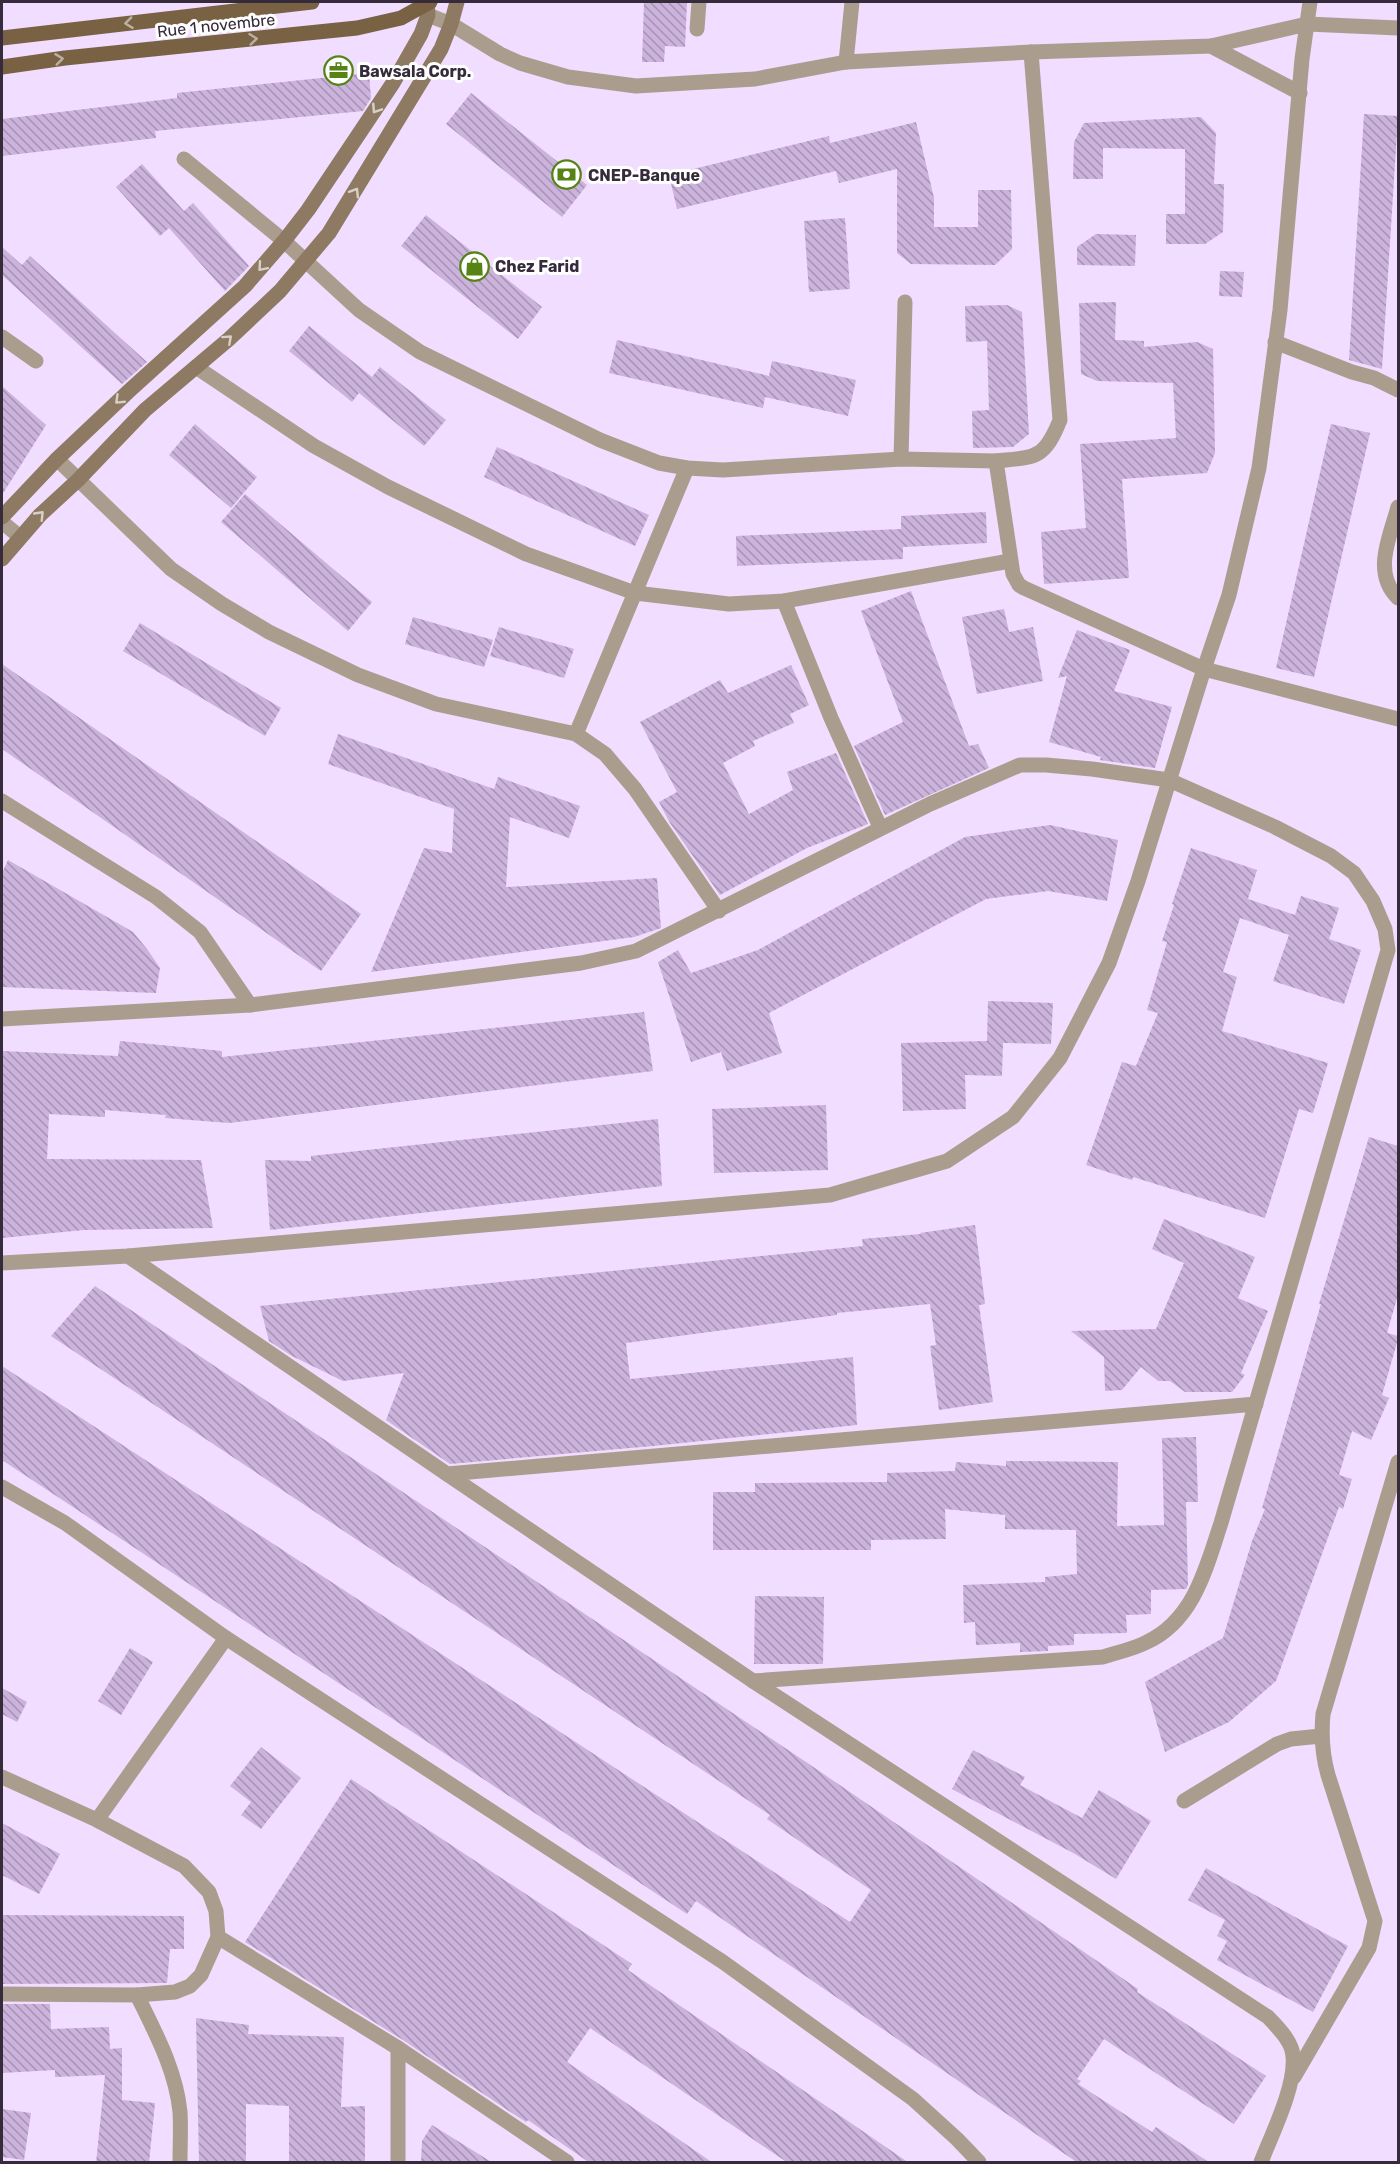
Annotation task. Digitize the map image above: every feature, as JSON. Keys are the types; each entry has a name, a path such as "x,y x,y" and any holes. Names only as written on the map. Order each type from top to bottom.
{"main road":[{"name":"Rue 1 novembre","path":"2,38 312,2"},
{"path":"2,559 40,515 78,480 145,410 280,291 330,233 441,48 457,2"},
{"name":"Rue 1 novembre","path":"2,67 65,58 357,28 401,18 428,5"},
{"path":"2,517 57,459 245,286 284,241 374,114 421,34 428,5"}],"street":[{"path":"698,29 699,2"},
{"path":"846,62 852,2"},
{"path":"2,1263 128,1256 830,1195 947,1161 1013,1117 1060,1058 1109,963 1138,881 1229,595 1258,468 1275,342 1310,2"},
{"path":"428,5 451,24 500,54 540,70 568,77 636,86 755,79 846,62 1031,52 1211,46 1307,24 1398,28"},
{"path":"1211,46 1300,93"},
{"path":"184,159 284,241 359,310 420,352 600,440 659,463 687,468 723,470 901,459 996,461 1033,457 1045,450 1060,420 1031,52"},
{"path":"901,459 905,302"},
{"path":"2,337 36,361"},
{"path":"1275,342 1352,372 1374,378 1398,390"},
{"path":"196,367 314,446 388,487 526,554 635,593 729,604 784,601 1010,561"},
{"path":"57,459 171,569 222,604 269,632 358,675 436,704 576,734 605,754 635,789 719,911"},
{"path":"996,461 1010,561 1015,580 1024,588 1204,669 1398,719"},
{"path":"576,734 687,468"},
{"path":"1398,507 1385,553 1384,569 1390,590 1398,598"},
{"path":"2,522 20,537"},
{"path":"784,601 831,718 880,827"},
{"path":"2,1018 250,1005 581,963 636,951 719,911 880,827 1020,765 1092,769 1169,780 1275,827 1331,856 1354,873 1373,901 1385,929 1388,950 1203,1578 1185,1612 1167,1629 1148,1642 1103,1657 753,1681"},
{"path":"2,801 156,897 200,932 250,1005"},
{"path":"128,1256 753,1681 1268,2018 1284,2036 1293,2055 1291,2082"},
{"path":"447,1474 1256,1404"},
{"path":"1261,2163 1291,2082 1369,1948 1375,1921 1328,1775 1321,1736 1323,1714 1398,1462"},
{"path":"2,1487 65,1523 226,1638 723,1962 913,2099 957,2139 979,2163"},
{"path":"97,1820 226,1638"},
{"path":"1184,1801 1277,1744 1291,1739 1321,1736"},
{"path":"2,1777 97,1820 184,1866 209,1892 216,1911 218,1937 201,1975 189,1986 175,1992 137,1995 2,1994"},
{"path":"218,1937 398,2048 567,2163"},
{"path":"137,1995 162,2046 177,2094 180,2113 180,2163"},
{"path":"398,2048 398,2163"}],"building":[{"path":"644,2 687,2 685,47 665,46 664,62 642,62"},
{"path":"369,73 371,98 363,111 155,131 156,138 2,156 2,119 177,98 177,93"},
{"path":"471,93 587,185 562,217 446,124"},
{"path":"1364,114 1398,116 1382,369 1349,360"},
{"path":"1201,117 1216,133 1214,184 1224,184 1223,232 1205,244 1166,244 1166,214 1185,214 1185,149 1103,148 1103,179 1073,179 1074,142 1084,123"},
{"path":"916,122 934,198 934,227 978,227 978,190 1011,190 1012,249 995,265 911,264 897,253 897,169 839,183 836,171 677,209 669,175 829,136 830,143"},
{"path":"142,164 184,211 193,203 249,266 225,291 169,228 160,236 116,187"},
{"path":"426,215 542,307 518,339 401,246"},
{"path":"845,218 850,289 809,292 804,221"},
{"path":"1096,234 1136,235 1135,266 1077,265 1077,247"},
{"path":"2,247 22,265 30,256 147,362 122,384 2,275"},
{"path":"1220,271 1244,272 1242,297 1219,296"},
{"path":"1116,302 1115,340 1144,341 1144,347 1197,342 1213,349 1215,453 1207,473 1122,479 1129,578 1044,584 1041,532 1086,528 1080,444 1176,438 1173,383 1097,381 1081,374 1079,303"},
{"path":"1007,305 1022,312 1029,434 1013,447 973,448 972,411 989,410 987,341 966,342 965,306"},
{"path":"309,326 372,377 380,367 446,420 424,446 359,393 352,402 289,351"},
{"path":"617,340 769,376 772,361 856,380 848,416 765,397 763,408 609,373"},
{"path":"2,386 46,425 2,495"},
{"path":"195,424 257,477 231,508 169,455"},
{"path":"1331,424 1370,433 1314,677 1276,668"},
{"path":"497,447 649,515 635,546 484,477"},
{"path":"245,494 372,602 348,631 221,522"},
{"path":"986,512 987,543 903,547 903,559 737,566 736,536 901,529 901,516"},
{"path":"911,591 969,746 978,744 989,768 885,815 854,746 903,722 861,611"},
{"path":"1004,609 1009,632 1033,627 1043,681 977,694 962,617"},
{"path":"413,617 493,640 484,667 405,644"},
{"path":"140,623 281,708 265,736 123,651"},
{"path":"499,627 574,649 564,678 490,656"},
{"path":"1077,630 1130,650 1114,691 1172,707 1155,768 1100,760 1101,757 1049,742 1067,676 1058,678"},
{"path":"2,664 361,914 321,971 2,749"},
{"path":"791,665 809,705 790,714 794,723 753,741 755,746 723,763 749,814 793,790 787,772 836,753 868,824 807,848 720,895 670,823 659,802 677,792 640,722 720,680 728,693"},
{"path":"338,734 494,789 498,777 580,806 569,838 510,817 506,887 657,878 661,928 634,937 371,972 424,848 452,853 454,809 328,764"},
{"path":"1050,825 1118,840 1107,901 1048,891 986,899 769,1013 782,1053 727,1071 721,1052 691,1062 658,962 678,950 691,973 758,950 965,837"},
{"path":"1191,848 1257,870 1248,899 1295,915 1301,896 1339,908 1329,939 1361,950 1344,1004 1273,981 1289,935 1240,918 1223,972 1237,977 1222,1031 1328,1063 1313,1113 1299,1109 1265,1218 1133,1177 1132,1180 1086,1165 1122,1062 1136,1066 1158,1013 1147,1010 1167,942 1162,941 1174,905 1172,904"},
{"path":"8,860 133,932 160,968 156,993 2,987 2,873"},
{"path":"988,1001 1053,1003 1051,1044 1003,1043 1002,1076 965,1075 966,1109 903,1111 901,1043 987,1041"},
{"path":"644,1012 653,1071 229,1123 105,1110 105,1117 49,1114 47,1159 201,1160 213,1228 84,1230 2,1238 2,1051 118,1056 120,1041 222,1051 222,1057"},
{"path":"826,1105 828,1170 714,1173 712,1109"},
{"path":"658,1119 662,1186 270,1230 265,1160 311,1161 311,1156"},
{"path":"1369,1137 1398,1146 1398,1295 1387,1333 1398,1336 1398,1339 1382,1395 1389,1398 1371,1440 1352,1431 1339,1475 1352,1479 1343,1509 1339,1507 1276,1681 1229,1722 1165,1752 1145,1682 1223,1638 1252,1541 1265,1509 1262,1508 1321,1304 1319,1304"},
{"path":"1164,1219 1255,1257 1238,1298 1268,1311 1241,1373 1245,1375 1232,1392 1185,1392 1170,1381 1158,1381 1141,1367 1122,1390 1105,1391 1104,1357 1071,1331 1156,1329 1184,1263 1152,1249"},
{"path":"975,1225 985,1304 979,1305 993,1402 939,1410 930,1346 936,1345 930,1304 837,1313 837,1315 626,1343 630,1379 853,1357 857,1425 450,1464 386,1420 404,1373 343,1381 292,1356 269,1341 260,1306 863,1246 862,1239 921,1234"},
{"path":"95,1286 806,1762 1138,1989 1137,1992 1266,2076 1234,2124 1104,2039 1077,2079 1081,2081 1078,2084 1152,2132 1156,2127 1210,2163 1078,2163 696,1901 687,1914 2,1460 2,1366 850,1922 871,1890 767,1819 770,1815 51,1336"},
{"path":"1196,1437 1198,1502 1186,1502 1188,1585 1186,1589 1151,1590 1151,1614 1126,1615 1127,1633 1074,1634 1074,1645 1048,1646 1048,1651 1020,1652 1020,1643 976,1645 975,1622 964,1623 963,1585 1045,1582 1045,1577 1077,1574 1076,1530 1005,1529 1005,1515 945,1509 946,1539 871,1540 871,1550 713,1550 713,1492 755,1492 755,1483 887,1482 887,1473 955,1471 956,1462 1006,1466 1006,1461 1118,1462 1117,1526 1164,1525 1162,1438"},
{"path":"755,1596 824,1597 823,1664 754,1664"},
{"path":"130,1648 153,1662 121,1715 98,1701"},
{"path":"2,1688 27,1702 17,1722 2,1714"},
{"path":"261,1747 301,1778 261,1829 241,1815 251,1802 230,1786"},
{"path":"973,1750 1025,1777 1020,1785 1082,1818 1099,1790 1151,1821 1116,1879 1075,1854 952,1789"},
{"path":"351,1779 632,1964 628,1970 909,2163 788,2163 590,2028 567,2062 713,2163 590,2163 528,2120 526,2122 403,2040 245,1942"},
{"path":"2,1823 60,1854 39,1894 2,1875"},
{"path":"1206,1868 1348,1946 1313,2012 1217,1960 1227,1941 1217,1936 1225,1920 1188,1900"},
{"path":"2,1915 184,1916 184,1949 170,1949 167,1983 2,1984"},
{"path":"2,2004 50,2004 51,2029 109,2027 110,2049 122,2048 122,2100 155,2103 149,2163 96,2163 105,2075 55,2077 55,2070 2,2073"},
{"path":"196,2018 249,2025 248,2034 344,2037 341,2107 365,2106 365,2163 289,2163 289,2106 246,2104 246,2163 199,2163"},
{"path":"2,2109 31,2113 24,2160 2,2157"},
{"path":"432,2125 493,2163 421,2163 422,2141"}],"place":[{"name":"Bawsala Corp.","path":"338,71"},
{"name":"CNEP-Banque","path":"567,175"},
{"name":"Chez Farid","path":"474,266"}]}
